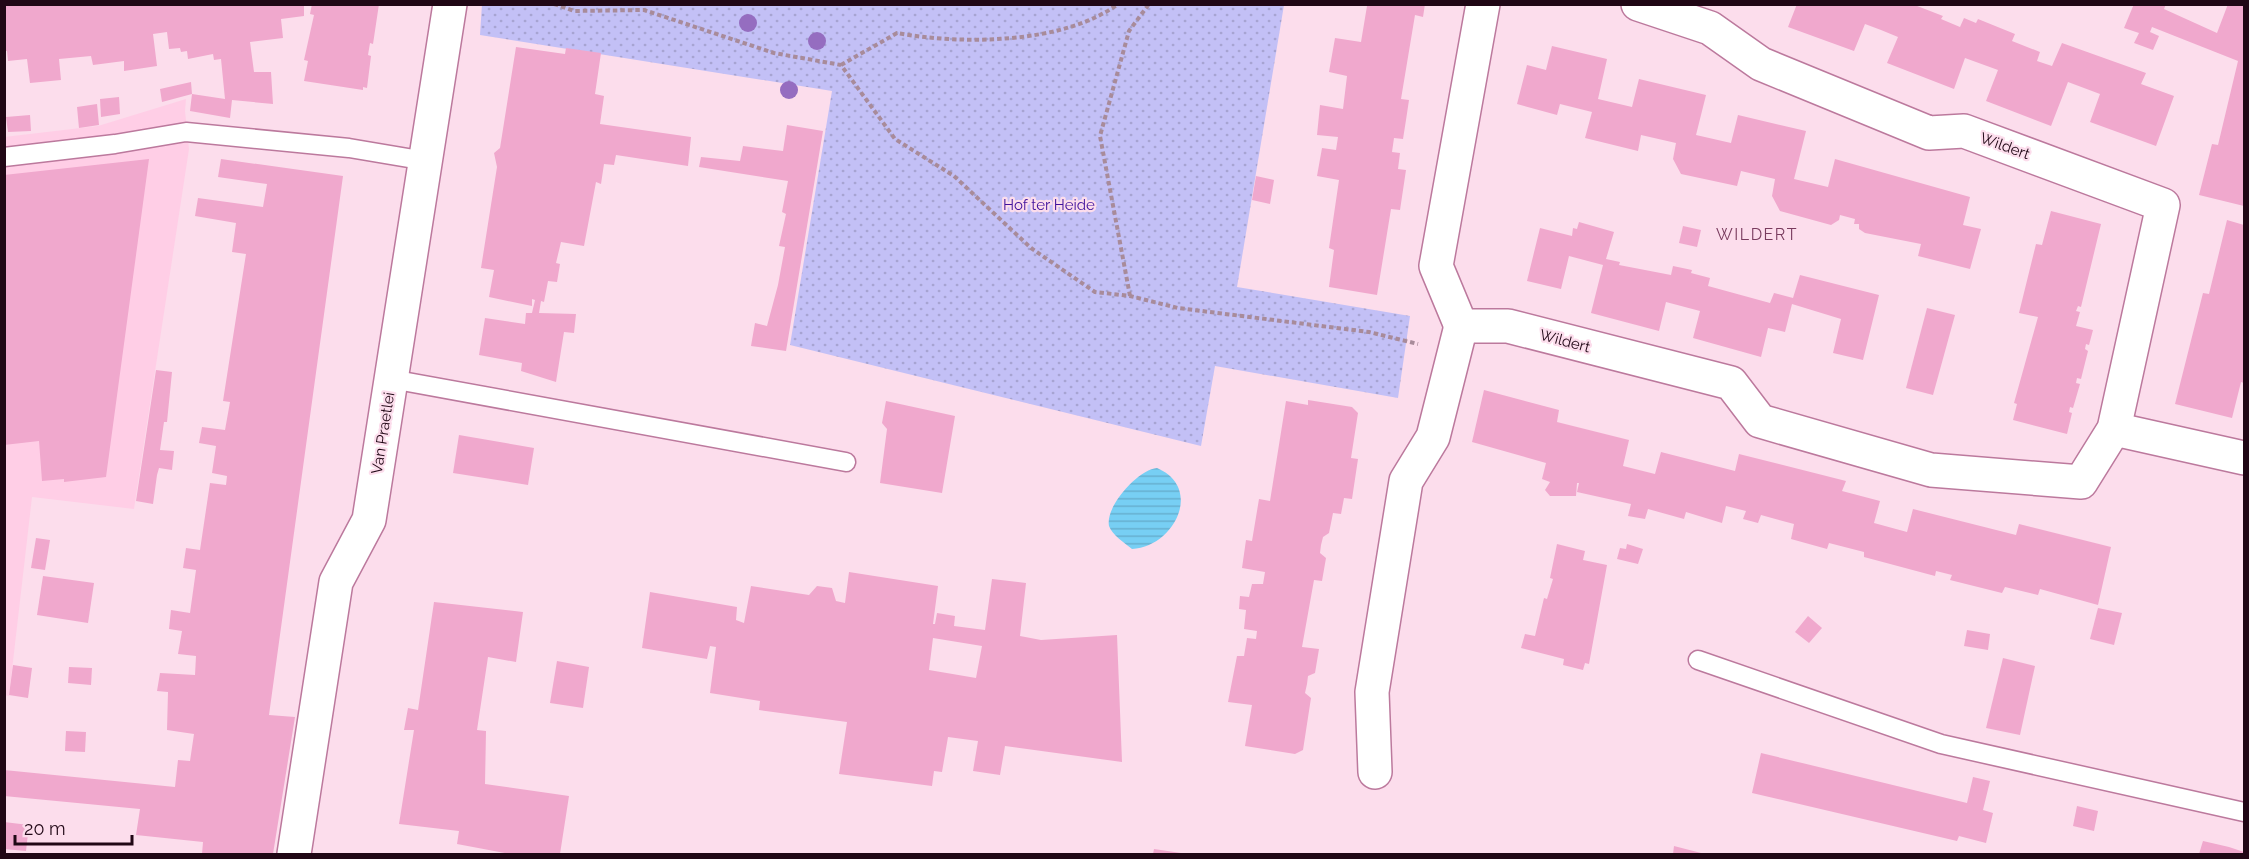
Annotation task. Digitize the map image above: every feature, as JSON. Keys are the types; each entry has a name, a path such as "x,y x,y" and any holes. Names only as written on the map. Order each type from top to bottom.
{"street":[{"name":"Van Praetlei","path":"294,855 336,582 369,520 450,4"},
{"path":"1375,772 1372,692 1406,481 1433,436 1458,340 1436,266 1483,4"},
{"name":"Wildert","path":"1458,340 1508,326 1731,383 1760,421 1931,470 2081,482 2114,429 2163,205 1964,131 1929,133 1761,64 1710,28 1638,4"},
{"path":"2114,429 2244,458"}],"lane":[{"path":"4,157 115,144 186,132 349,148 426,161"},
{"path":"391,380 846,462"},
{"path":"1698,660 1941,744 2244,812"}],"path":[{"path":"554,4 573,11 644,10 774,53 841,65 897,33 927,39 1034,38 1101,17 1118,4"},
{"path":"1130,296 1100,136 1129,31 1149,4"},
{"path":"841,65 895,139 954,176 1031,248 1095,292 1130,296 1178,308 1369,332 1458,340"}],"shaded area":[{"path":"186,99 189,149 134,509 32,497 9,696 4,695 4,137 98,126"},
{"path":"1157,468 1171,477 1179,489 1181,502 1178,515 1171,528 1160,538 1147,546 1132,549 1113,533 1109,526 1109,518 1112,509 1125,490 1141,475"}],"green space":[{"name":"Hof ter Heide","path":"482,4 1284,5 1237,287 1410,316 1398,398 1215,366 1201,446 790,345 832,91 480,35"}],"building":[{"path":"4,4 304,4 304,16 281,19 283,38 250,42 254,72 271,72 273,104 232,100 230,118 190,111 192,94 225,99 221,59 214,60 213,54 188,59 187,51 181,52 180,48 169,49 167,32 153,34 157,66 124,71 124,61 93,65 91,56 59,59 61,80 30,83 27,59 8,61 7,51 4,51"},
{"path":"312,4 379,4 373,44 370,43 368,55 371,56 367,88 363,87 363,90 304,81 308,61 304,60 314,15 310,14"},
{"path":"1425,4 1423,17 1415,15 1401,99 1409,100 1403,139 1394,138 1392,152 1400,153 1398,169 1406,170 1400,210 1391,209 1377,295 1329,287 1334,250 1329,248 1339,180 1317,176 1322,148 1336,150 1338,137 1317,135 1320,105 1343,109 1347,76 1329,72 1335,38 1361,42 1367,6"},
{"path":"1797,4 1912,4 1943,16 1941,19 1960,27 1964,18 1976,23 1978,19 2015,34 2012,41 2040,52 2037,61 2052,66 2062,43 2146,73 2141,84 2174,96 2156,146 2090,122 2100,94 2068,82 2051,126 1986,101 1998,70 1965,58 1954,89 1887,63 1898,37 1865,24 1854,51 1788,27"},
{"path":"2134,4 2166,4 2164,9 2217,33 2228,4 2244,4 2244,206 2199,195 2212,144 2218,145 2238,61 2152,27 2150,32 2159,36 2153,50 2134,43 2139,33 2124,28"},
{"path":"1552,46 1607,59 1598,99 1632,107 1639,79 1706,95 1696,135 1731,143 1738,115 1806,131 1794,179 1828,187 1835,159 1970,197 1963,225 1981,229 1970,269 1918,256 1921,244 1865,233 1859,229 1859,224 1854,224 1855,219 1840,215 1839,220 1831,225 1780,211 1772,196 1775,179 1741,171 1737,186 1681,174 1673,159 1676,143 1641,135 1638,151 1585,138 1592,112 1560,104 1557,115 1517,104 1527,65 1546,70"},
{"path":"516,47 565,54 566,48 601,53 595,94 604,96 600,124 691,137 688,166 616,155 614,165 604,164 601,184 596,182 584,246 561,242 556,263 560,264 557,282 548,281 544,302 541,301 539,313 576,314 574,333 564,332 556,382 521,371 522,363 479,355 485,318 525,324 526,313 532,313 535,300 532,299 532,306 489,297 494,270 481,268 497,167 494,153 500,148"},
{"path":"191,82 192,94 162,102 160,89"},
{"path":"119,97 120,114 101,117 100,99"},
{"path":"97,104 99,125 79,128 77,107"},
{"path":"30,115 31,131 8,132 6,117"},
{"path":"787,125 823,131 786,351 751,346 755,323 767,326 778,285 785,247 779,246 786,214 782,212 788,181 699,167 701,157 740,161 743,146 783,151"},
{"path":"149,159 106,477 64,482 64,479 42,481 39,441 4,445 4,175"},
{"path":"221,159 343,176 269,715 295,717 273,854 202,854 203,842 136,835 140,809 4,796 4,770 175,787 178,760 190,761 194,734 167,730 168,692 157,691 160,673 195,675 196,656 178,654 182,631 169,629 171,610 190,613 196,570 183,568 186,548 200,550 210,483 226,485 227,476 212,473 216,446 199,443 202,427 225,430 230,402 223,401 246,254 232,252 236,223 195,216 198,198 263,207 267,184 218,177"},
{"path":"1256,176 1274,180 1270,204 1252,200"},
{"path":"2051,211 2101,224 2081,307 2078,306 2076,311 2080,312 2076,326 2093,330 2089,345 2086,344 2085,349 2088,351 2081,379 2077,378 2076,383 2080,384 2073,408 2070,407 2069,412 2072,413 2067,434 2013,420 2017,404 2014,403 2038,317 2019,313 2036,244 2042,245"},
{"path":"2227,220 2244,225 2244,383 2241,382 2232,418 2175,404 2203,293 2209,294"},
{"path":"1579,222 1614,232 1606,259 1620,262 1619,265 1671,275 1673,266 1692,270 1691,273 1710,278 1708,286 1770,303 1774,293 1793,298 1800,275 1879,295 1863,360 1833,353 1841,319 1792,304 1785,332 1768,328 1761,357 1693,338 1700,311 1666,302 1659,331 1591,313 1603,265 1569,256 1561,289 1527,281 1540,228 1572,236 1573,228 1577,229"},
{"path":"1683,226 1701,230 1697,247 1679,243"},
{"path":"1927,308 1955,315 1933,395 1906,388"},
{"path":"156,370 172,372 167,422 164,422 160,450 174,451 172,470 159,468 153,504 136,501"},
{"path":"1484,390 1559,410 1557,422 1629,440 1623,466 1655,474 1661,452 1735,471 1739,454 1846,481 1842,491 1880,501 1874,523 1907,532 1913,509 2016,535 2019,524 2111,547 2098,605 2040,589 2038,595 2005,587 2002,593 1950,580 1952,575 1936,571 1935,576 1864,557 1864,552 1829,543 1827,549 1791,539 1794,524 1761,515 1758,523 1743,519 1746,511 1726,506 1722,523 1686,512 1684,519 1648,509 1645,519 1628,516 1631,504 1577,492 1579,483 1577,483 1576,496 1550,496 1545,490 1550,482 1542,479 1546,463 1472,442"},
{"path":"1308,400 1352,407 1358,413 1351,458 1358,459 1352,499 1344,498 1341,514 1333,513 1329,533 1323,537 1321,545 1320,553 1326,558 1322,581 1314,580 1302,647 1319,649 1315,673 1308,676 1305,693 1311,698 1303,750 1295,754 1245,746 1252,705 1228,702 1237,656 1244,656 1247,638 1256,639 1257,631 1244,629 1246,610 1239,609 1240,596 1249,597 1252,584 1263,584 1265,572 1242,568 1246,540 1252,541 1259,499 1270,501 1286,401 1308,405"},
{"path":"886,401 955,416 942,493 880,483 887,429 882,423"},
{"path":"459,435 534,448 528,485 453,473"},
{"path":"36,538 50,540 45,570 31,568"},
{"path":"1557,544 1585,551 1583,560 1607,565 1589,664 1585,663 1583,670 1563,665 1564,659 1521,648 1525,634 1535,636 1544,598 1547,599 1553,579 1550,578"},
{"path":"1627,544 1643,549 1638,564 1617,559 1620,548 1626,549"},
{"path":"849,572 938,586 933,624 935,624 937,613 955,616 954,626 985,630 992,579 1026,583 1020,636 1041,640 1117,635 1122,762 1005,746 1000,775 973,771 978,741 948,737 942,772 934,771 932,786 839,774 847,722 759,710 760,701 710,693 716,647 710,646 707,659 642,648 650,592 737,607 736,620 744,623 751,586 809,595 817,586 832,588 836,601 845,603","holes":["933,638 982,646 976,678 929,670"]},
{"path":"43,576 94,583 88,623 37,615"},
{"path":"434,602 523,612 516,662 488,657 477,730 486,731 485,784 569,796 560,854 510,854 457,844 459,831 399,824 414,730 404,730 408,708 418,710"},
{"path":"2098,608 2122,613 2114,645 2090,639"},
{"path":"1808,616 1822,628 1809,643 1795,632"},
{"path":"1967,630 1990,634 1988,650 1964,646"},
{"path":"2003,658 2035,666 2020,735 1986,728"},
{"path":"557,661 589,667 583,708 550,703"},
{"path":"13,665 32,668 28,698 9,695"},
{"path":"69,667 92,668 91,685 68,683"},
{"path":"66,731 86,732 85,752 65,751"},
{"path":"1761,753 1967,803 1973,777 1990,781 1983,810 1993,813 1986,843 1959,836 1957,841 1752,793"},
{"path":"2077,806 2098,811 2094,831 2073,826"},
{"path":"4,822 29,825 26,851 4,849"},
{"path":"2203,841 2229,847 2244,852 2244,854 2199,854"},
{"path":"1674,846 1705,854 1673,854"},
{"path":"1154,849 1181,853 1181,854 1153,854"}],"district":[{"name":"WILDERT","path":"1757,234"}]}
